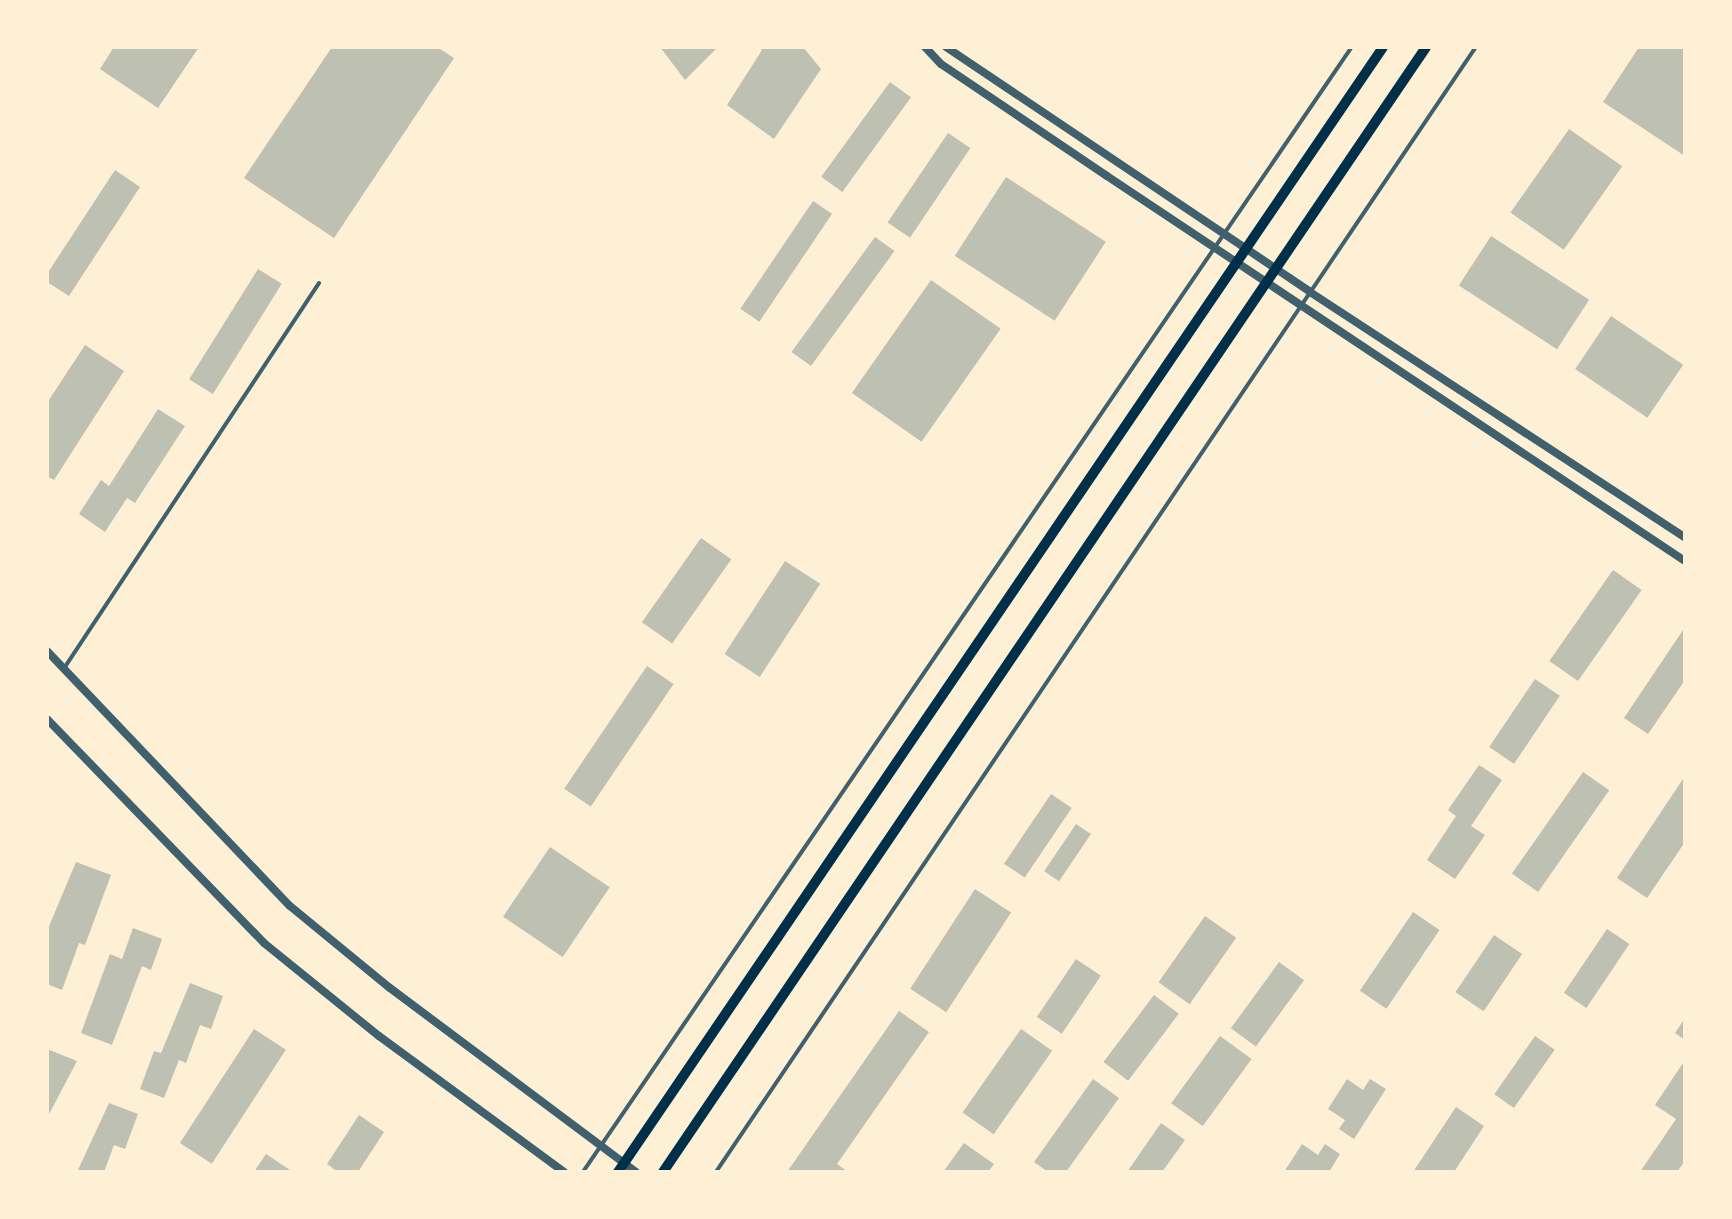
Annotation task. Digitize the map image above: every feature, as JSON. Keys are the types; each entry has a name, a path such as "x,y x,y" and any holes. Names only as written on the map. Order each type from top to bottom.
{"main road":[{"path":"621,1168 1235,260 1383,47"},
{"path":"663,1172 1273,267 1426,47"}],"street":[{"path":"925,47 941,64 1685,561"},
{"path":"946,47 1310,292 1685,537"},
{"path":"47,651 290,906 390,988 602,1146 621,1168 636,1172"},
{"path":"47,719 264,943 379,1036 564,1172"}],"lane":[{"path":"583,1172 1352,47"},
{"path":"716,1172 1476,47"},
{"path":"64,668 319,283"}],"building":[{"path":"114,47 199,47 158,108 100,69"},
{"path":"332,47 437,47 454,58 334,238 244,178"},
{"path":"660,47 718,47 685,80"},
{"path":"759,47 803,47 821,69 774,139 727,105 762,50"},
{"path":"1639,47 1685,47 1685,156 1603,102"},
{"path":"890,82 911,97 842,192 821,177"},
{"path":"1569,129 1622,166 1564,250 1510,213"},
{"path":"948,133 970,148 910,238 888,223"},
{"path":"115,170 140,187 69,296 47,282 47,274"},
{"path":"1006,177 1106,242 1055,321 955,256"},
{"path":"813,201 832,214 759,322 740,309"},
{"path":"1491,236 1589,300 1557,349 1459,285"},
{"path":"875,237 894,251 811,366 792,352"},
{"path":"258,269 282,284 213,394 189,379"},
{"path":"931,280 1001,329 921,442 852,393"},
{"path":"1611,316 1683,365 1647,418 1575,369"},
{"path":"85,345 124,371 54,480 47,476 47,403"},
{"path":"158,409 185,426 135,503 127,498 105,532 79,514 101,480 109,486"},
{"path":"701,538 731,559 672,644 642,622"},
{"path":"785,561 820,584 760,677 725,654"},
{"path":"1613,570 1642,590 1578,681 1549,661"},
{"path":"1685,627 1685,680 1648,734 1624,718"},
{"path":"647,666 674,684 591,807 564,789"},
{"path":"1535,679 1560,696 1514,764 1489,747"},
{"path":"1479,765 1502,780 1471,826 1485,835 1455,879 1427,860 1456,816 1448,810"},
{"path":"1583,772 1609,790 1538,892 1512,874"},
{"path":"1685,776 1685,842 1647,898 1617,878"},
{"path":"1051,794 1072,808 1025,878 1004,864"},
{"path":"1076,824 1091,834 1059,881 1044,871"},
{"path":"550,847 610,887 563,957 503,917"},
{"path":"76,862 111,875 85,945 79,943 62,990 47,984 47,931"},
{"path":"975,889 1011,912 946,1012 910,989"},
{"path":"1413,912 1440,930 1386,1009 1360,991"},
{"path":"1205,916 1236,938 1190,1004 1159,982"},
{"path":"133,928 162,939 151,970 142,966 112,1045 81,1033 110,954 122,959"},
{"path":"1607,929 1629,944 1586,1008 1564,993"},
{"path":"1494,935 1522,954 1484,1011 1455,992"},
{"path":"1076,959 1101,976 1062,1034 1037,1017"},
{"path":"1279,962 1304,980 1256,1047 1231,1028"},
{"path":"190,983 223,996 211,1029 200,1025 186,1063 179,1060 164,1098 140,1089 154,1051 161,1053"},
{"path":"1154,995 1179,1014 1128,1081 1103,1062"},
{"path":"899,1011 929,1032 837,1164 848,1172 787,1172"},
{"path":"1685,1018 1685,1040 1675,1033"},
{"path":"254,1029 286,1050 212,1164 180,1143"},
{"path":"1021,1029 1052,1051 994,1134 962,1113"},
{"path":"1220,1036 1252,1059 1203,1126 1171,1103"},
{"path":"1535,1036 1555,1050 1514,1108 1494,1094"},
{"path":"47,1049 77,1061 47,1118"},
{"path":"1685,1060 1685,1161 1677,1172 1640,1172 1676,1119 1655,1105"},
{"path":"1093,1079 1119,1098 1066,1172 1048,1172 1034,1162"},
{"path":"1347,1079 1363,1090 1370,1079 1386,1089 1354,1139 1339,1129 1345,1120 1328,1109"},
{"path":"109,1103 138,1114 125,1149 114,1145 104,1172 77,1172"},
{"path":"1456,1107 1484,1126 1454,1172 1413,1172"},
{"path":"359,1115 384,1132 358,1172 338,1172 327,1164"},
{"path":"1161,1123 1185,1140 1162,1172 1127,1172"},
{"path":"964,1143 994,1164 988,1172 943,1172"},
{"path":"1302,1144 1318,1155 1325,1144 1340,1154 1329,1172 1284,1172"},
{"path":"266,1154 293,1172 254,1172"}]}
